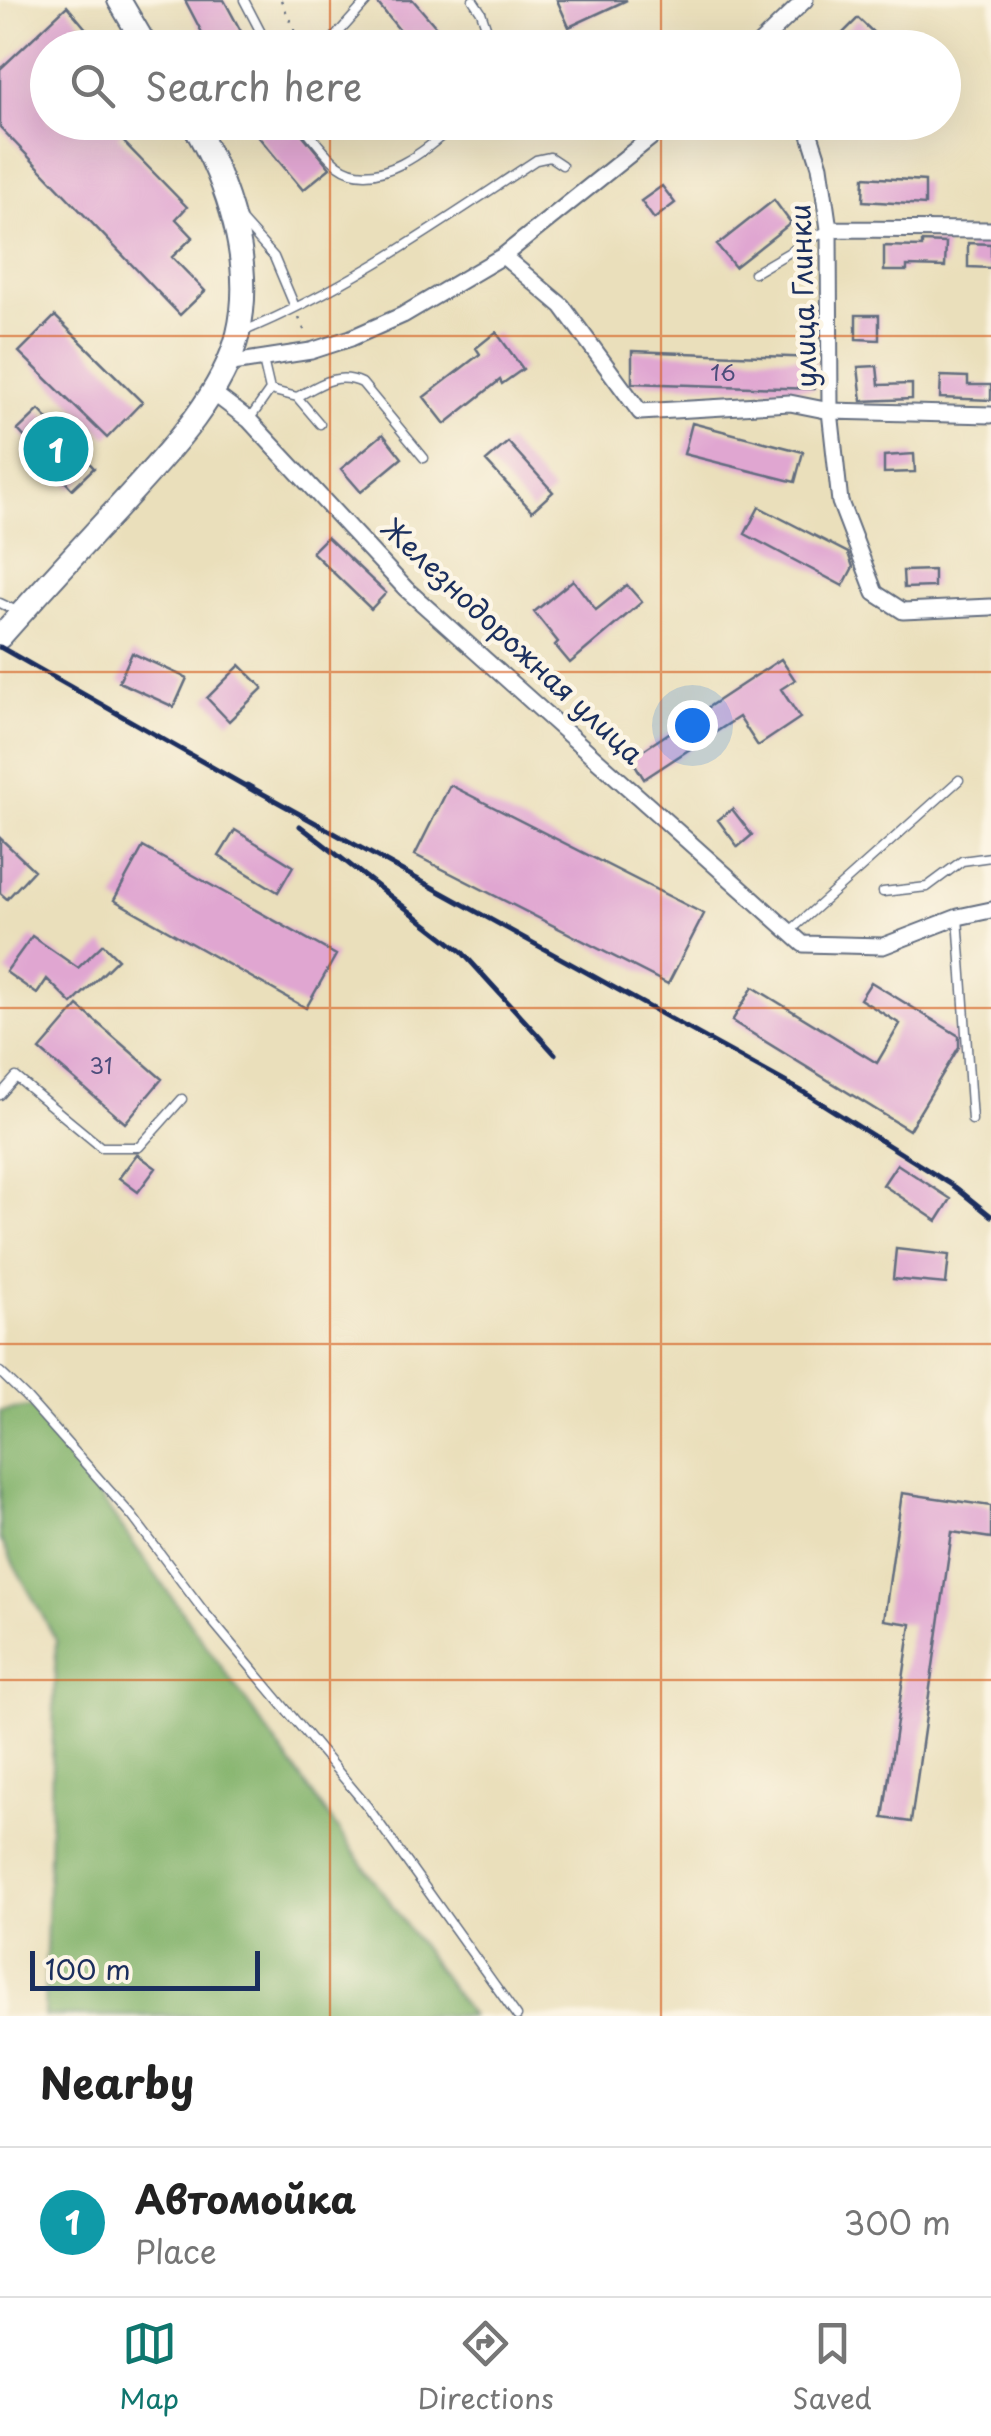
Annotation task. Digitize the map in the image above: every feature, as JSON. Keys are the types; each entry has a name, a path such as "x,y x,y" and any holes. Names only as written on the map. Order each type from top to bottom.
{"main road":[{"path":"119,0 136,30"},
{"path":"0,637 10,608 164,457 212,392 226,364 238,334 240,252 231,209 206,140"}],"street":[{"path":"774,30 804,0"},
{"path":"226,364 262,360 351,338 403,315 503,256 648,140"},
{"name":"улица Глинки","path":"812,140 820,166 829,229 830,411 840,502 875,594 903,612 991,607"},
{"path":"829,229 991,230"},
{"name":"улица Глинки","path":"503,256 562,306 640,412 790,403 830,411 991,415"},
{"name":"Железнодорожная улица","path":"212,392 249,420 406,589 803,944 883,946 958,917 991,910"}],"lane":[{"path":"244,0 260,30"},
{"path":"341,30 368,0"},
{"path":"473,0 487,30"},
{"path":"316,140 338,164 356,173 395,167 438,140"},
{"path":"238,334 294,308 424,234 536,160 550,158 562,165"},
{"path":"231,209 274,257 294,308"},
{"path":"754,273 829,229"},
{"path":"249,420 270,390 262,360"},
{"path":"297,397 332,379 348,377 362,384 424,458"},
{"path":"270,390 297,397 320,424"},
{"path":"789,932 960,780"},
{"path":"883,892 926,887 962,861 991,857"},
{"path":"958,917 972,1120"},
{"path":"0,1096 16,1077 101,1147 140,1147 182,1099"},
{"path":"0,1372 132,1516 202,1609 367,1806 516,2016"}],"path":[{"path":"282,0 294,30"},
{"path":"294,308 307,336"}],"green space":[{"path":"35,1406 471,2016 44,2016 56,1640 0,1539 0,1411"}],"building":[{"path":"185,0 224,0 240,30 201,30"},
{"path":"375,0 413,0 439,30 399,30"},
{"path":"557,0 627,0 569,27"},
{"path":"67,6 87,30 41,30"},
{"path":"858,18 871,30 846,30"},
{"path":"30,41 30,140 122,140 187,207 176,219 193,237 172,257 205,291 180,315 0,127 0,69"},
{"path":"261,140 307,140 330,168 303,190"},
{"path":"864,177 925,181 925,205 863,201"},
{"path":"662,186 675,203 654,219 641,201"},
{"path":"774,200 791,223 735,267 717,245"},
{"path":"922,242 946,243 945,267 907,266 907,271 884,271 884,246 922,247"},
{"path":"968,243 991,244 991,268 968,267"},
{"path":"856,315 879,315 879,340 856,339"},
{"path":"55,316 142,402 107,438 19,352"},
{"path":"496,332 523,369 502,384 500,380 445,424 424,397 480,354 476,348"},
{"path":"632,351 815,358 814,389 632,383"},
{"path":"877,366 879,385 912,384 912,399 862,401 858,367"},
{"path":"941,376 968,377 968,385 991,385 991,400 940,398"},
{"path":"39,410 94,468 72,489 18,430"},
{"path":"692,423 803,452 795,482 684,454"},
{"path":"383,434 402,458 361,492 341,469"},
{"path":"508,442 553,492 532,511 486,461"},
{"path":"914,454 915,472 884,473 884,456"},
{"path":"759,507 848,553 853,567 843,586 745,534"},
{"path":"327,537 386,593 371,609 312,552"},
{"path":"934,570 934,587 904,588 903,571"},
{"path":"573,580 596,610 627,585 642,602 570,663 534,612"},
{"path":"132,653 187,678 174,707 119,682"},
{"path":"781,659 795,680 781,689 800,718 758,746 739,717 644,779 631,758"},
{"path":"240,665 263,688 229,721 207,698"},
{"path":"450,785 704,914 668,984 415,855"},
{"path":"732,809 752,835 738,847 718,820"},
{"path":"235,830 293,866 278,892 219,856"},
{"path":"0,838 34,870 7,899 0,893"},
{"path":"143,847 336,955 306,1008 114,900"},
{"path":"32,936 78,968 103,944 118,959 72,1004 47,979 37,994 6,972"},
{"path":"871,982 959,1036 959,1047 909,1130 732,1021 753,987 877,1063 900,1024 860,999"},
{"path":"78,1006 162,1079 125,1123 40,1050"},
{"path":"137,1154 156,1168 138,1192 119,1178"},
{"path":"897,1164 951,1199 937,1221 883,1185"},
{"path":"896,1249 949,1255 946,1284 893,1279"},
{"path":"902,1493 991,1506 991,1538 952,1532 911,1822 883,1818 911,1624 884,1620"}],"railway":[{"path":"0,647 256,792"},
{"path":"247,785 805,1093 955,1187 991,1216"},
{"path":"300,826 462,952 555,1054"}],"place":[{"name":"Автомойка","path":"56,449"}]}
